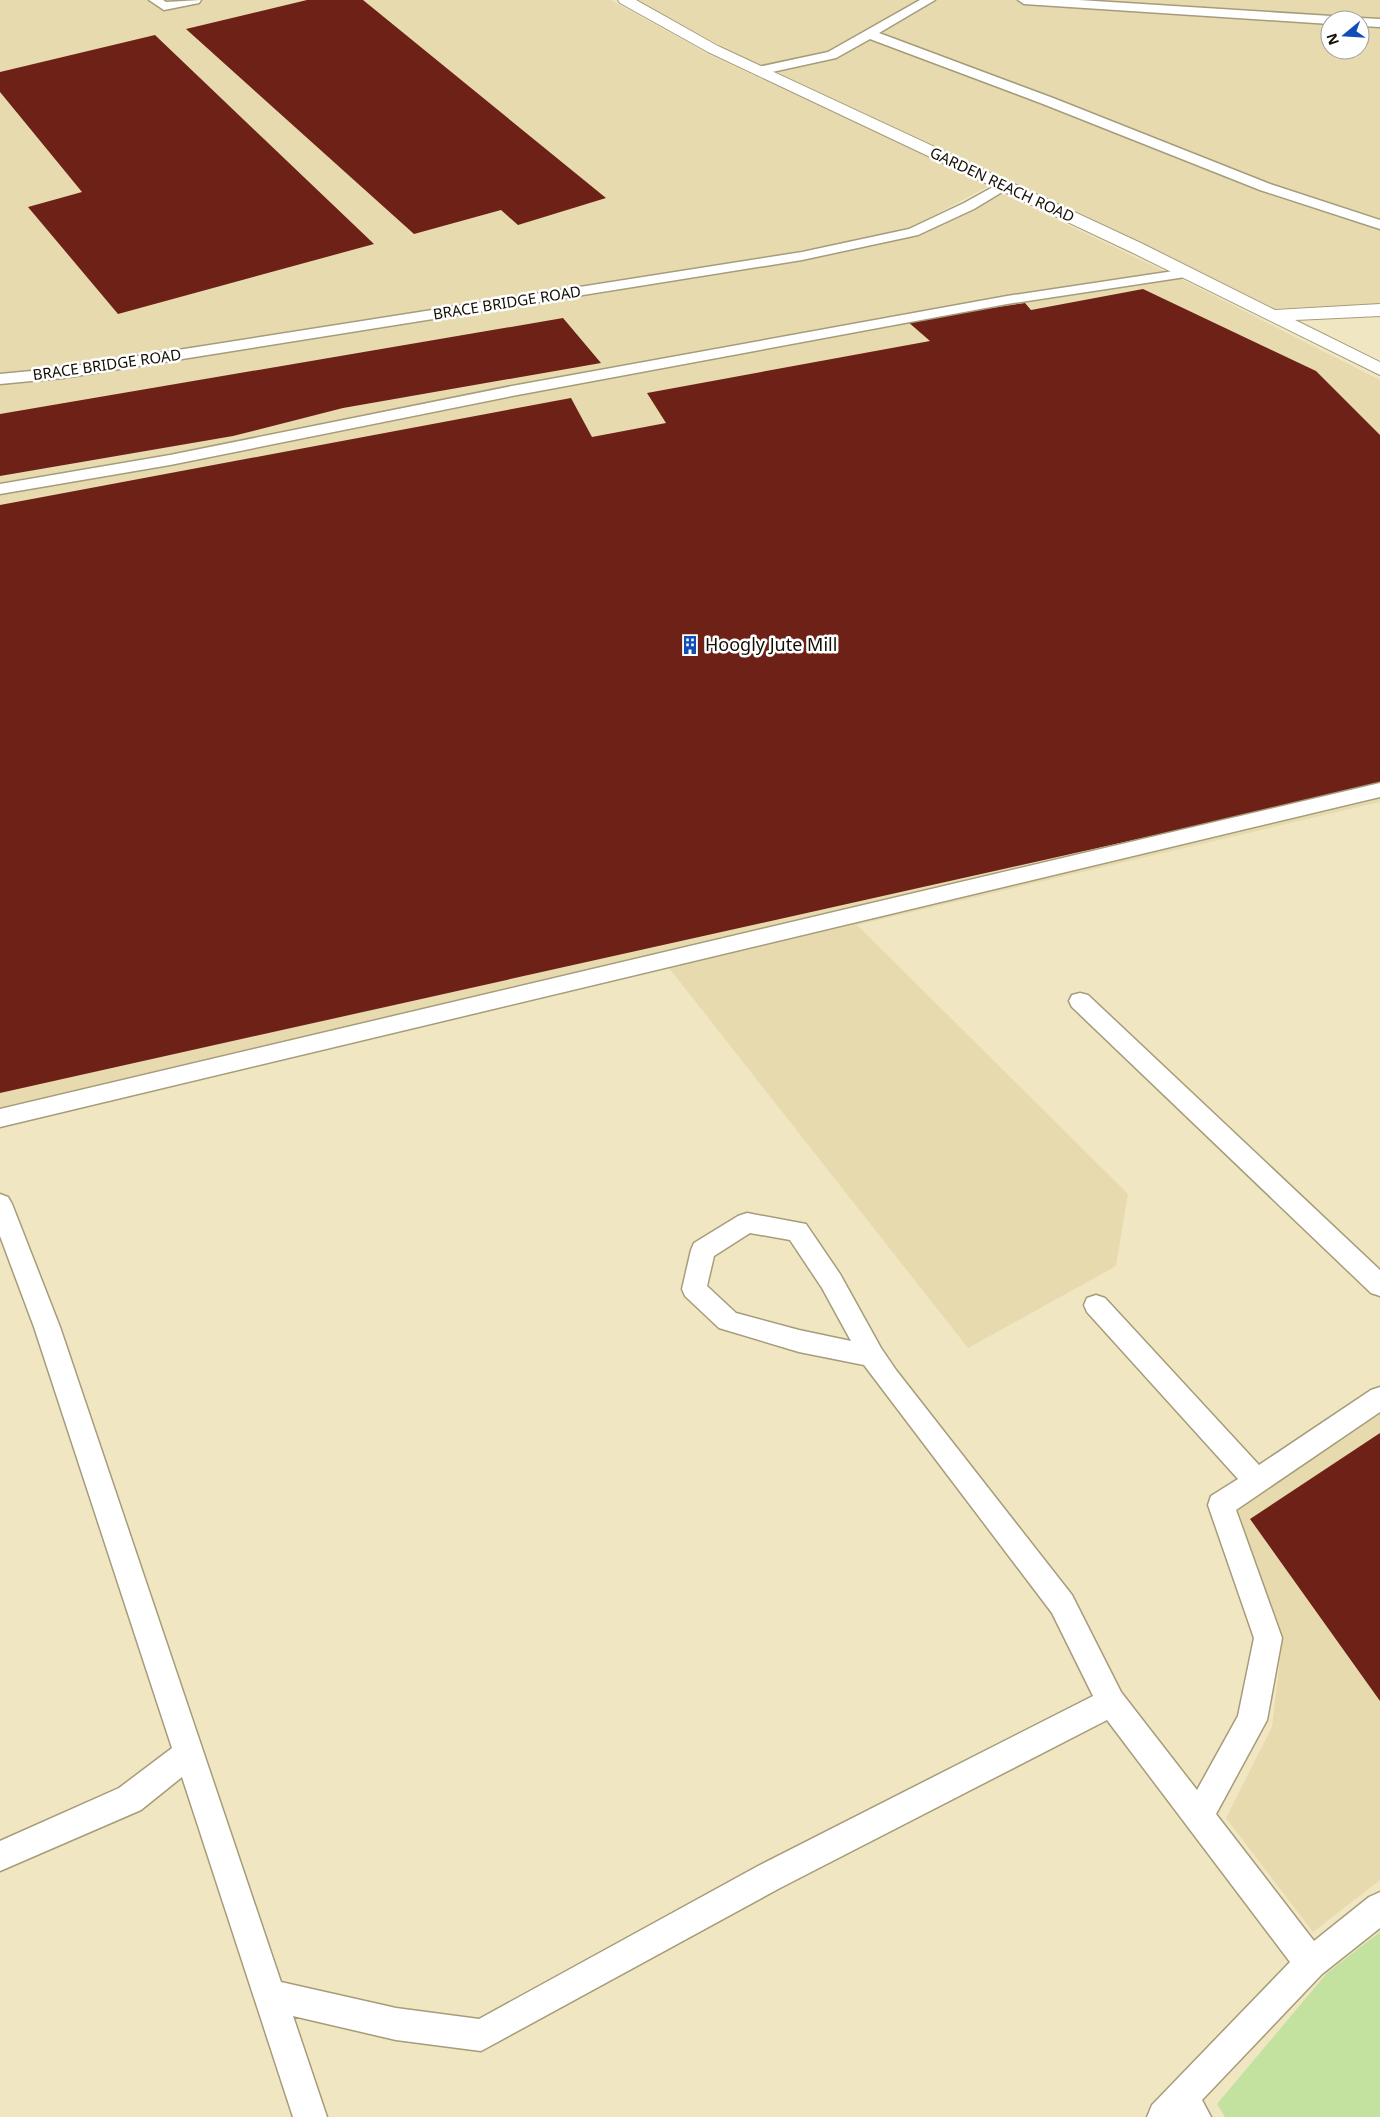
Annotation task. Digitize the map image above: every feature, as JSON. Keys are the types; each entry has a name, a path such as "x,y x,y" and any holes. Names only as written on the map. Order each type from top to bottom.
{"street":[{"name":"GARDEN REACH ROAD","path":"625,0 713,50 1187,273 1380,369"},
{"path":"1271,315 1380,310"}],"lane":[{"path":"155,0 164,6 195,0"},
{"path":"758,71 832,55 929,0"},
{"path":"1024,0 1320,19"},
{"path":"869,34 1048,101 1265,188 1380,225"},
{"name":"BRACE BRIDGE ROAD","path":"0,379 63,373 802,256 914,232 969,206 1002,186"},
{"path":"0,489 170,460 512,391 1007,300 1187,273"},
{"path":"0,1118 1380,790"},
{"path":"1080,1001 1380,1286"},
{"path":"0,1204 47,1328 310,2117"},
{"path":"872,1356 799,1341 728,1321 694,1289 703,1250 746,1223 796,1231 831,1281 872,1356 1062,1604 1111,1702 1311,1963"},
{"path":"1096,1305 1257,1481"},
{"path":"1199,1815 1252,1720 1268,1638 1222,1505 1380,1398"},
{"path":"269,1995 396,2024 481,2035 769,1877 1111,1702"},
{"path":"0,1856 130,1798 189,1753"},
{"path":"1180,2111 1311,1963 1380,1908"}],"shaded area":[{"path":"0,0 611,0 710,55 990,185 907,230 792,252 0,383"},
{"path":"636,0 1380,0 1380,304 1269,309 772,73"},
{"name":"Hoogly Jute Mill","path":"1003,194 1181,279 1380,380 1380,802 857,925 1128,1194 1116,1266 968,1348 669,968 0,1123 0,386 17,381 604,293 928,231"},
{"path":"1380,1413 1380,1880 1313,1932 1226,1818 1272,1727 1282,1643 1237,1509"}],"green space":[{"path":"1380,1932 1380,2117 1225,2117 1217,2104 1327,1973"}],"building":[{"path":"307,0 363,0 606,198 518,225 501,210 414,234 186,29"},
{"path":"155,35 374,244 118,314 28,207 82,192 0,92 0,72"},
{"name":"Hoogly Jute Mill","path":"1143,289 1316,371 1380,435 1380,785 0,1093 0,505 571,398 592,437 666,423 647,393 930,341 907,321 1025,303 1031,310"},
{"path":"563,318 601,363 343,408 233,436 0,476 0,414"},
{"path":"1380,1433 1380,1701 1250,1519"}],"place":[{"name":"Hoogly Jute Mill","path":"690,645"}]}
